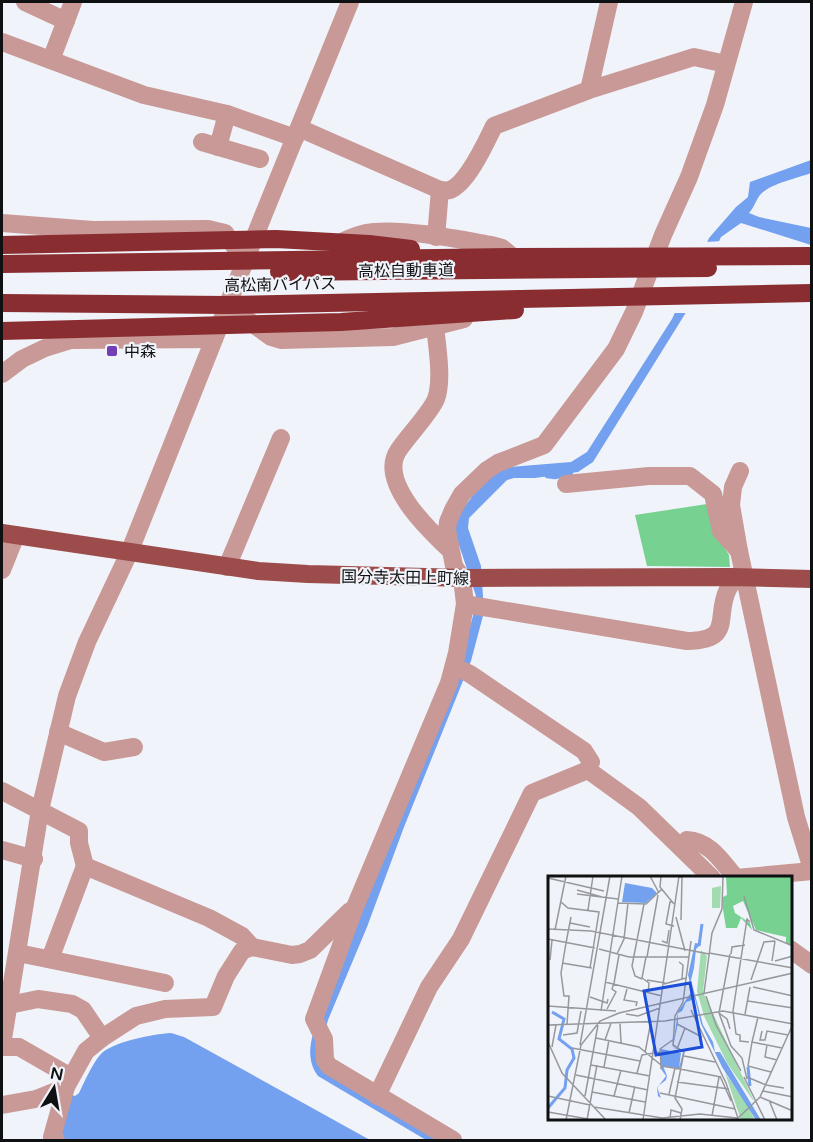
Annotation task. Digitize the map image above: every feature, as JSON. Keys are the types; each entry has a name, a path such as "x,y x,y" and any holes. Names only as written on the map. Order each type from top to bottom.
{"highway":[{"path":"5,245 276,239 369,244 577,270"},
{"name":"高松南バイパス","path":"2,264 682,255 812,256"},
{"name":"高松自動車道","path":"2,274 812,266"},
{"name":"高松自動車道","path":"2,298 494,288 812,287"},
{"path":"2,331 159,325 341,322 709,299 777,288"},
{"name":"高松南バイパス","path":"2,303 227,305 812,293"}],"main road":[{"name":"国分寺太田上町線","path":"9,534 227,567 308,574 464,578 812,579"}],"street":[{"path":"25,2 66,21"},
{"path":"51,60 73,2"},
{"path":"68,1082 19,1047 2,1046 40,810 67,696 87,642 129,553 350,2"},
{"path":"589,90 609,2"},
{"path":"453,1140 329,1066 325,1060 324,1040 314,1022 355,907 449,683 460,669 474,606 464,578 454,566 449,549 448,522 462,494 498,463 544,445 616,349 634,312 689,177 715,105 744,2"},
{"path":"2,42 144,95 297,133 440,190 451,189 465,176 476,162 494,126 589,90 694,57 726,64"},
{"path":"227,114 210,144 260,159"},
{"path":"436,237 440,190"},
{"path":"2,223 93,230 220,231 225,233 245,260"},
{"path":"318,259 324,252 351,237 371,232 389,231 491,245 502,248 513,257"},
{"path":"227,305 266,331 271,337 281,340 393,337 551,298"},
{"path":"435,326 439,377 436,399 396,454 393,468 398,486 424,526 449,549"},
{"path":"2,374 22,359 45,348 71,340 214,339"},
{"path":"227,567 281,438"},
{"path":"740,471 733,487 732,505 739,551 796,817 812,870 755,876"},
{"path":"566,484 649,476 690,476 712,494 721,531 739,551"},
{"path":"2,570 9,534"},
{"path":"474,606 687,640 701,640 713,636 720,627 727,590 746,578"},
{"path":"377,1096 429,987 461,939 532,793 588,770 591,762 584,751 460,669"},
{"path":"58,732 104,752 134,747"},
{"path":"588,770 639,807 710,876"},
{"path":"2,791 79,831 79,843 85,866 50,959"},
{"path":"682,848 687,840 697,840 707,846 734,876"},
{"path":"2,850 33,859"},
{"path":"85,866 209,918 242,936 252,947"},
{"path":"56,1140 52,1137 68,1082 86,1051 102,1038 136,1016 165,1009 213,1007 226,976 242,951 252,947 292,955 300,954 310,950 355,907"},
{"path":"792,950 812,965"},
{"path":"18,953 165,983"},
{"path":"9,1005 38,999 72,1004 82,1010 102,1038"},
{"path":"2,1104 36,1099 68,1082"}],"green space":[{"path":"707,504 716,534 729,555 730,567 647,566 635,515"}],"water":[{"path":"811,160 811,173 767,189 760,195 749,213 811,228 811,245 741,223 721,237 685,314 593,462 578,472 507,480 469,518 468,528 481,566 484,612 471,661 404,827 367,927 328,1020 320,1049 445,1140 426,1140 318,1076 313,1068 310,1053 312,1037 320,1012 458,672 476,596 454,530 459,514 480,486 495,474 510,467 571,462 587,452 672,319 709,238 736,207 748,197 750,182"},
{"path":"171,1033 184,1037 370,1140 63,1140 59,1136 69,1094 75,1096 79,1093 91,1069 105,1050 144,1037"}],"pier":[{"path":"722,241 689,313 671,313 705,242"}],"waterway":[{"path":"547,476 555,477 571,473"}],"place":[{"name":"中森","path":"112,351"}]}
